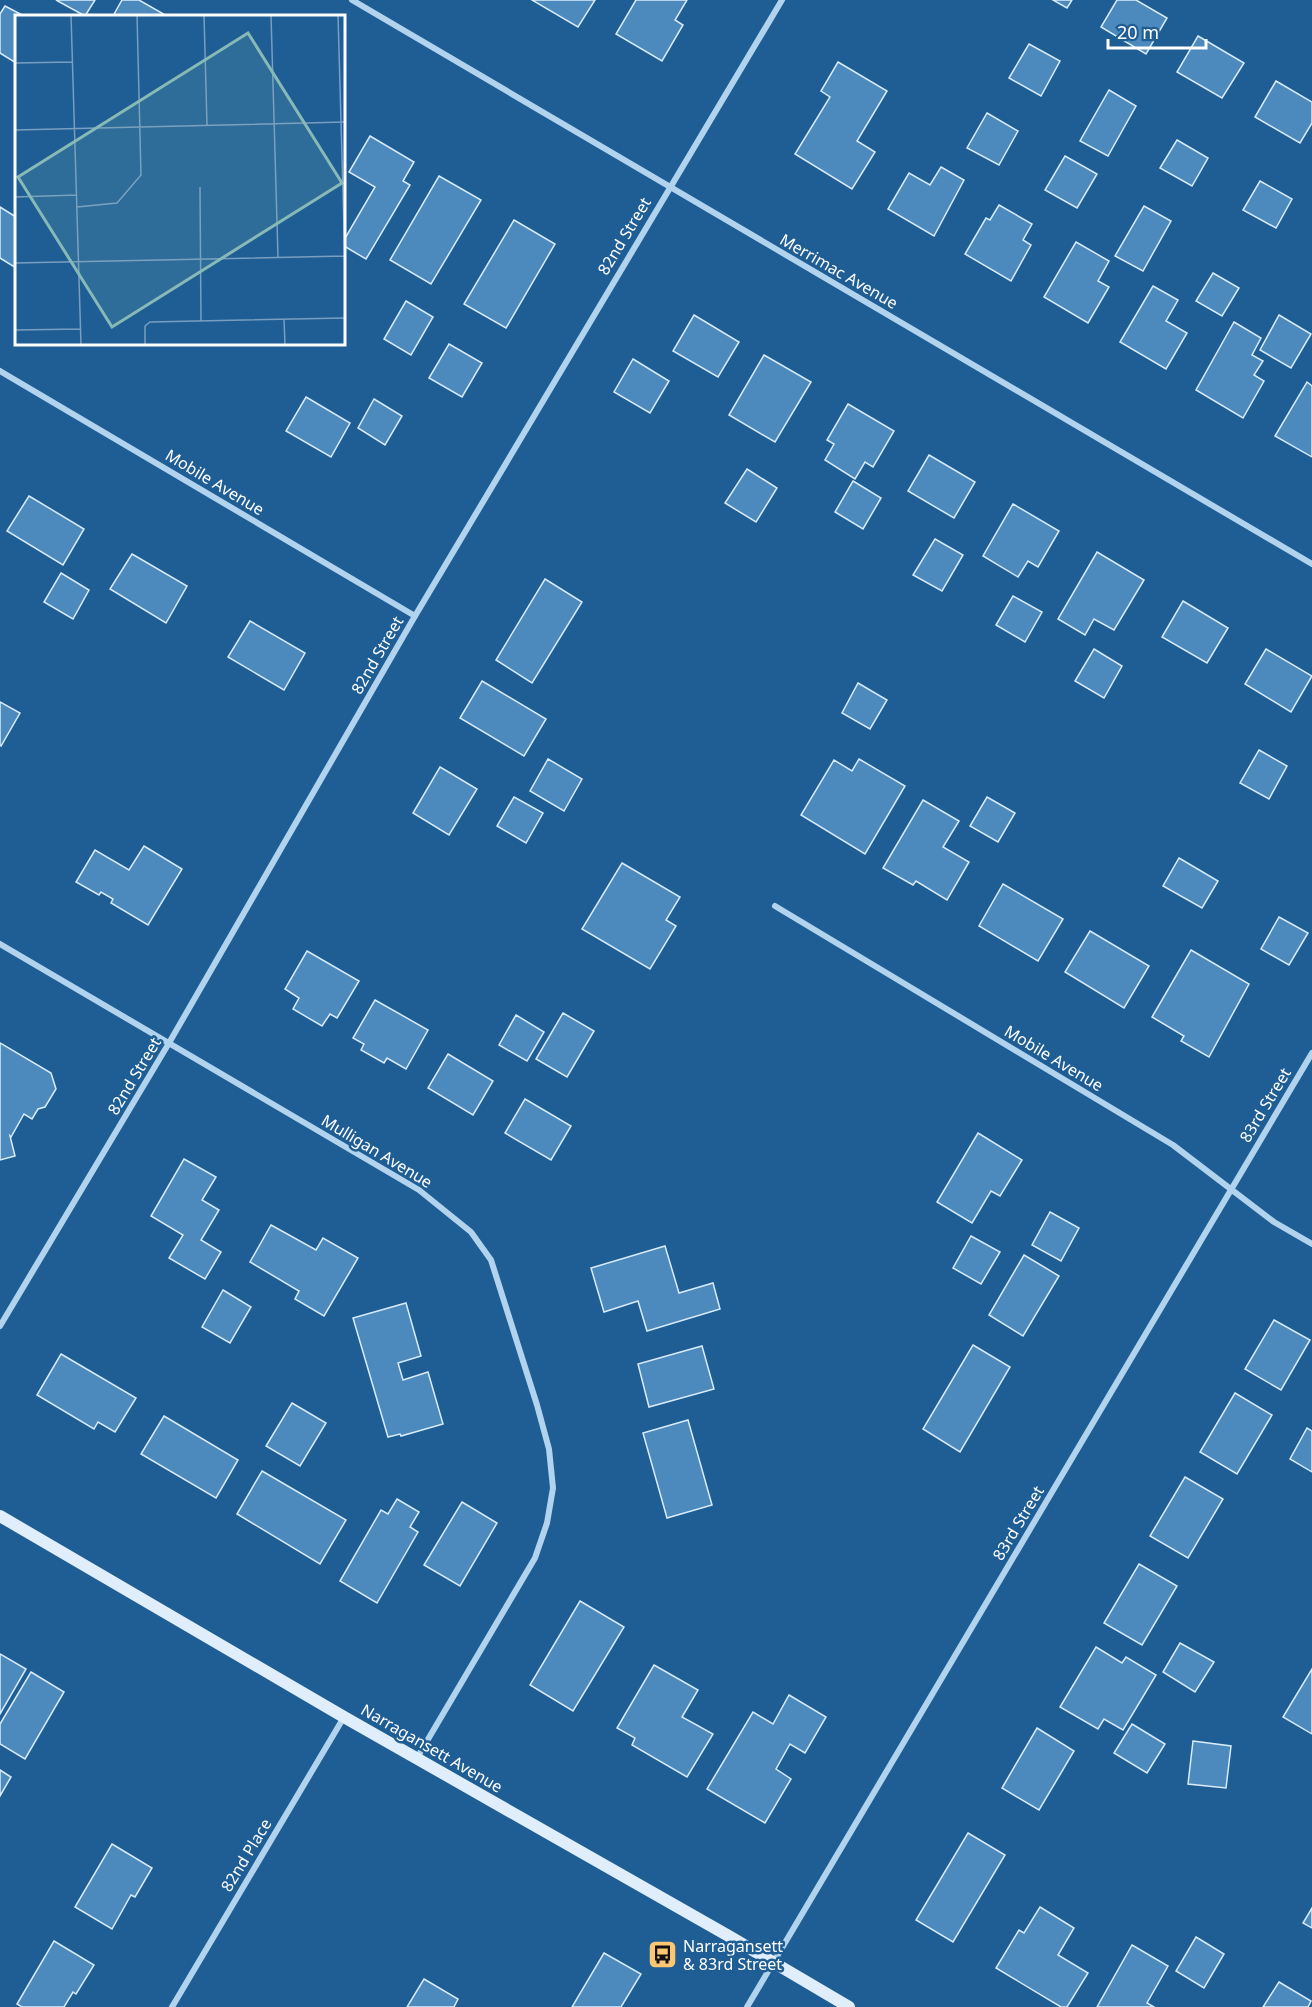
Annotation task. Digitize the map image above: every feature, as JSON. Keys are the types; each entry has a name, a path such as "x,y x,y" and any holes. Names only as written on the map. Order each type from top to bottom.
{"street":[{"name":"Merrimac Avenue","path":"352,0 1312,564"},
{"name":"82nd Street","path":"0,1326 169,1043 416,616 669,187 782,0"},
{"name":"Mobile Avenue","path":"0,371 416,616"},
{"name":"Mobile Avenue","path":"775,906 1173,1145 1274,1222 1312,1244"},
{"name":"Mulligan Avenue","path":"0,945 419,1190 471,1232 491,1260 549,1449 553,1488 547,1523 535,1558 417,1758"},
{"name":"83rd Street","path":"747,2007 1312,1053"},
{"name":"Narragansett Avenue","path":"0,1516 849,2007"},
{"name":"82nd Place","path":"172,2007 344,1717"}],"building":[{"path":"56,0 95,0 86,15"},
{"path":"122,0 139,0 165,15 114,15"},
{"path":"532,0 595,0 578,27"},
{"path":"636,0 687,0 675,20 683,25 662,61 616,34"},
{"path":"1053,0 1072,0 1067,8"},
{"path":"1117,0 1136,0 1167,18 1146,54 1101,27"},
{"path":"5,6 22,15 15,15 15,62 0,53 0,14"},
{"path":"1198,36 1244,63 1222,98 1177,72"},
{"path":"1029,44 1060,61 1041,96 1009,78"},
{"path":"838,62 887,91 857,141 875,152 852,189 795,154 830,97 821,91"},
{"path":"1276,81 1312,102 1312,123 1300,143 1255,117"},
{"path":"1109,90 1136,106 1108,156 1080,141"},
{"path":"987,113 1018,131 999,165 967,148"},
{"path":"370,136 414,162 403,181 410,185 366,259 345,247 345,238 375,187 349,172"},
{"path":"1177,140 1208,158 1192,186 1160,168"},
{"path":"1065,156 1097,174 1077,208 1045,190"},
{"path":"941,167 964,180 934,236 888,209 909,173 930,185"},
{"path":"439,176 481,200 431,284 390,260"},
{"path":"1260,181 1292,199 1276,228 1243,210"},
{"path":"999,205 1032,224 1023,240 1031,245 1011,281 965,254 986,218 990,220"},
{"path":"1144,206 1171,221 1143,271 1115,256"},
{"path":"0,207 15,216 15,267 0,258"},
{"path":"514,220 555,244 506,328 464,304"},
{"path":"1076,242 1109,261 1098,281 1109,287 1088,323 1044,297"},
{"path":"1213,273 1239,288 1222,316 1196,301"},
{"path":"1153,286 1178,300 1166,321 1187,333 1166,369 1120,342"},
{"path":"406,301 433,317 411,355 384,339"},
{"path":"694,315 739,342 718,377 673,351"},
{"path":"1279,315 1311,334 1291,368 1260,350"},
{"path":"1234,322 1261,338 1252,355 1263,361 1254,375 1264,381 1243,418 1196,390"},
{"path":"449,344 482,363 462,397 429,378"},
{"path":"764,355 811,382 775,442 729,415"},
{"path":"633,359 669,381 650,413 614,392"},
{"path":"1307,382 1312,386 1312,457 1275,436"},
{"path":"306,397 350,423 331,457 286,431"},
{"path":"374,399 402,416 385,445 358,428"},
{"path":"848,404 894,431 873,467 865,462 855,479 825,460 834,444 827,440"},
{"path":"929,455 975,482 954,518 908,491"},
{"path":"747,469 777,488 756,522 725,503"},
{"path":"853,481 881,498 863,529 835,512"},
{"path":"29,496 84,529 63,565 7,531"},
{"path":"1013,504 1059,531 1038,567 1028,561 1018,577 983,556"},
{"path":"935,539 963,555 942,591 913,575"},
{"path":"1097,552 1144,580 1114,630 1094,619 1085,635 1058,619"},
{"path":"132,554 187,586 166,623 110,589"},
{"path":"61,573 89,590 73,619 44,602"},
{"path":"545,579 582,602 532,683 496,660"},
{"path":"1013,596 1042,612 1025,642 996,625"},
{"path":"1183,601 1228,628 1207,663 1162,637"},
{"path":"250,621 305,653 284,690 228,657"},
{"path":"1094,649 1122,666 1104,698 1075,681"},
{"path":"1266,649 1312,676 1291,712 1245,684"},
{"path":"482,681 546,719 524,756 460,718"},
{"path":"858,683 887,700 870,729 842,713"},
{"path":"0,702 20,713 1,746 0,745"},
{"path":"1259,750 1287,766 1269,799 1240,783"},
{"path":"548,759 582,779 564,811 530,791"},
{"path":"859,759 905,786 865,854 801,815 834,760 852,771"},
{"path":"440,767 477,789 449,835 413,813"},
{"path":"514,797 543,813 526,843 497,826"},
{"path":"987,797 1015,813 998,842 970,826"},
{"path":"923,800 959,821 943,847 969,862 947,900 916,881 913,885 883,868"},
{"path":"144,846 182,869 148,925 111,903 113,899 101,892 99,895 76,882 95,850 129,870"},
{"path":"1179,858 1218,881 1202,908 1163,886"},
{"path":"622,863 680,897 666,920 676,926 650,969 582,929"},
{"path":"1003,884 1063,919 1038,961 979,926"},
{"path":"1279,917 1308,933 1289,965 1261,949"},
{"path":"1090,931 1149,966 1124,1008 1065,972"},
{"path":"1191,950 1249,984 1209,1057 1181,1041 1184,1036 1152,1017"},
{"path":"307,951 359,981 337,1018 330,1014 322,1026 293,1009 299,998 285,989"},
{"path":"375,1000 428,1030 406,1069 387,1058 384,1063 361,1050 364,1044 353,1038"},
{"path":"563,1013 594,1031 567,1077 536,1059"},
{"path":"516,1015 544,1032 527,1061 499,1045"},
{"path":"0,1043 51,1073 56,1089 45,1107 38,1109 32,1119 24,1114 10,1136 15,1156 0,1160"},
{"path":"448,1054 493,1081 473,1115 428,1088"},
{"path":"525,1099 571,1126 551,1160 505,1133"},
{"path":"978,1133 1022,1160 1000,1196 991,1191 972,1223 937,1202"},
{"path":"184,1159 216,1177 202,1200 219,1210 201,1240 221,1252 205,1279 169,1258 183,1235 151,1216"},
{"path":"1050,1212 1079,1228 1061,1261 1032,1245"},
{"path":"271,1225 316,1250 323,1238 358,1258 324,1316 295,1299 299,1291 250,1262"},
{"path":"971,1236 1000,1252 981,1284 953,1268"},
{"path":"665,1246 679,1293 713,1283 720,1309 647,1331 638,1301 604,1312 591,1268"},
{"path":"1024,1255 1059,1276 1023,1336 989,1315"},
{"path":"223,1290 251,1307 230,1343 202,1327"},
{"path":"406,1303 421,1356 398,1363 403,1380 428,1372 443,1424 401,1436 400,1434 388,1437 353,1318"},
{"path":"1274,1320 1310,1340 1281,1390 1245,1369"},
{"path":"973,1345 1010,1367 960,1452 923,1429"},
{"path":"702,1346 714,1389 649,1407 638,1364"},
{"path":"61,1354 136,1398 115,1432 98,1422 94,1429 37,1395"},
{"path":"1235,1393 1272,1415 1237,1474 1200,1452"},
{"path":"292,1403 326,1423 300,1466 266,1446"},
{"path":"164,1416 238,1460 216,1498 141,1454"},
{"path":"688,1420 712,1505 667,1518 643,1433"},
{"path":"1307,1428 1312,1431 1312,1472 1290,1459"},
{"path":"262,1471 346,1520 320,1564 237,1514"},
{"path":"1185,1477 1223,1499 1188,1558 1150,1536"},
{"path":"397,1499 419,1512 410,1527 418,1532 377,1603 340,1581 381,1510 388,1514"},
{"path":"462,1502 497,1523 460,1586 424,1565"},
{"path":"1139,1564 1177,1586 1142,1645 1104,1623"},
{"path":"580,1601 624,1627 573,1711 530,1685"},
{"path":"1180,1643 1214,1662 1195,1692 1163,1672"},
{"path":"1096,1647 1122,1663 1126,1657 1156,1675 1123,1730 1104,1719 1098,1729 1060,1707"},
{"path":"0,1654 26,1669 0,1714"},
{"path":"654,1665 698,1690 682,1717 713,1734 687,1777 632,1745 635,1738 617,1728"},
{"path":"1312,1669 1312,1734 1283,1717"},
{"path":"31,1672 64,1692 25,1759 0,1744 0,1724"},
{"path":"789,1695 826,1717 805,1753 790,1744 776,1769 791,1779 765,1823 707,1789 753,1712 773,1724"},
{"path":"1132,1724 1165,1744 1147,1773 1114,1753"},
{"path":"1037,1728 1074,1751 1039,1810 1002,1788"},
{"path":"1193,1741 1231,1746 1226,1788 1188,1784"},
{"path":"0,1770 11,1777 0,1796"},
{"path":"968,1833 1005,1855 953,1942 916,1920"},
{"path":"112,1844 152,1868 135,1897 131,1895 112,1929 75,1907"},
{"path":"1040,1907 1074,1928 1058,1955 1088,1973 1067,2007 1061,2007 996,1968 1019,1930 1024,1933"},
{"path":"1312,1908 1312,1928 1303,1923"},
{"path":"1196,1937 1224,1954 1204,1988 1176,1971"},
{"path":"54,1941 94,1965 76,1994 73,1992 64,2007 22,2007 17,2004"},
{"path":"1132,1945 1168,1966 1147,2003 1154,2007 1097,2007"},
{"path":"604,1953 641,1974 621,2007 572,2007"},
{"path":"424,1979 458,1999 454,2007 407,2007"},
{"path":"1279,1982 1311,2001 1308,2007 1263,2007"}],"place":[{"name":"Narragansett & 83rd Street","path":"662,1955"}]}
